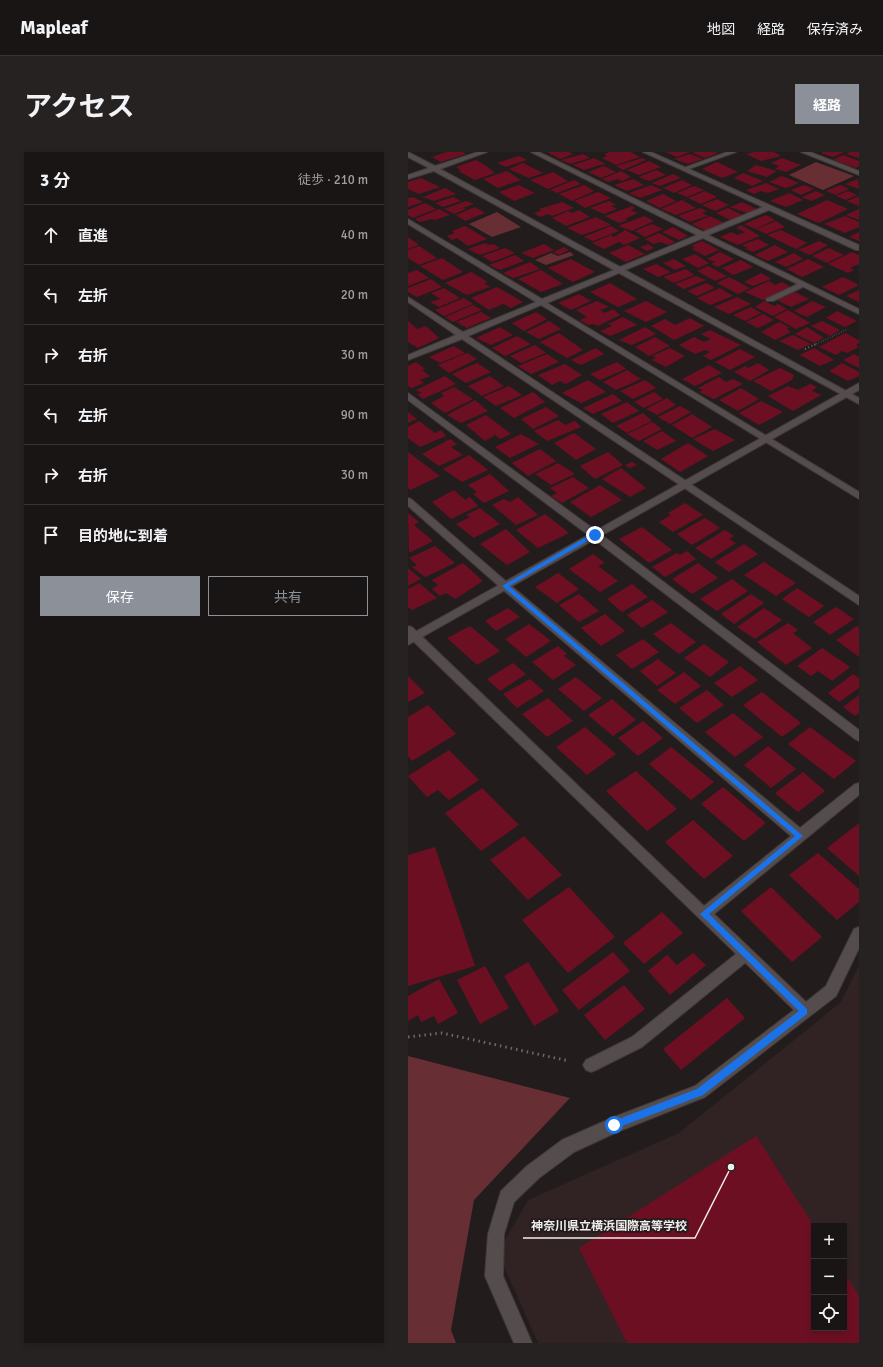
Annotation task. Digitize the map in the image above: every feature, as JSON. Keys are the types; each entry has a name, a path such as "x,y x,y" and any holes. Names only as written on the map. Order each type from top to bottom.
{"street":[{"path":"408,177 484,152"},
{"path":"534,152 859,312"},
{"path":"646,152 859,248"},
{"path":"684,169 733,152"},
{"path":"804,152 859,173"},
{"path":"408,154 859,401"},
{"path":"408,358 770,208"},
{"path":"408,221 859,496"},
{"path":"770,299 803,285"},
{"path":"408,299 859,601"},
{"path":"805,1011 410,636 505,586 859,386"},
{"path":"408,396 595,535 859,736"},
{"path":"408,501 505,586 800,836"},
{"path":"704,914 859,788"},
{"path":"523,1343 494,1276 496,1234 507,1196 533,1172 568,1146 614,1125 700,1092 831,991 859,933"},
{"path":"591,1066 637,1042 746,954"}],"path":[{"path":"783,359 852,327"},
{"path":"408,1037 442,1033 591,1066"}],"shaded area":[{"path":"816,162 854,176 823,190 789,175"},
{"path":"497,212 521,227 492,237 469,224"},
{"path":"570,252 574,255 546,265 535,260 551,253 558,256"},
{"path":"859,965 859,1343 538,1343 498,1253 528,1200 679,1133 841,1002"},
{"path":"408,1056 570,1098 474,1200 451,1330 456,1343 408,1343"}],"building":[{"path":"447,152 463,152 466,154 441,162 432,157"},
{"path":"547,152 569,152 573,154 560,159"},
{"path":"610,152 630,152 640,157 616,165 602,158 607,156 604,154"},
{"path":"665,152 690,152 677,157"},
{"path":"754,152 774,152 781,156 761,161 746,154"},
{"path":"844,152 833,157 821,153"},
{"path":"850,152 859,152 859,158 846,154"},
{"path":"693,153 718,153 705,158"},
{"path":"583,154 590,158 571,164 561,160"},
{"path":"690,154 703,159 688,164 674,159"},
{"path":"843,155 859,161 859,166 856,168 833,160"},
{"path":"519,156 527,160 506,167 497,163"},
{"path":"594,158 606,164 584,170 573,165"},
{"path":"642,158 646,160 623,170 616,166"},
{"path":"782,158 801,165 786,172 775,169 779,166 771,163"},
{"path":"476,160 495,173 475,180 458,171 461,170 456,167"},
{"path":"649,161 661,167 639,175 627,170"},
{"path":"717,162 738,172 722,178 702,169"},
{"path":"523,163 543,173 529,178 509,169"},
{"path":"756,165 777,171 767,177 747,171"},
{"path":"604,166 616,172 601,178 588,172"},
{"path":"656,170 666,175 649,181 639,177"},
{"path":"507,171 521,180 498,188 483,179"},
{"path":"621,171 631,177 622,181 617,179 608,182 602,179"},
{"path":"553,172 568,181 548,189 530,180"},
{"path":"743,173 763,181 752,186 734,178"},
{"path":"673,174 681,178 660,186 652,183"},
{"path":"782,176 799,183 786,188 769,182"},
{"path":"421,178 440,187 419,194 408,189 408,182"},
{"path":"633,179 644,185 627,191 614,185"},
{"path":"858,179 859,189 845,184"},
{"path":"574,180 581,184 557,193 550,190"},
{"path":"682,180 692,185 674,193 663,188"},
{"path":"766,183 779,189 768,193 761,191 754,194 746,190"},
{"path":"519,185 535,193 514,201 499,192"},
{"path":"584,185 594,191 572,201 559,194"},
{"path":"651,185 662,190 640,198 629,193"},
{"path":"804,185 814,189 801,195 791,190"},
{"path":"840,185 849,189 836,195 826,191"},
{"path":"694,186 704,190 687,197 677,193"},
{"path":"445,188 456,194 434,201 423,197"},
{"path":"705,191 717,197 701,204 688,198"},
{"path":"816,191 825,195 811,201 802,197"},
{"path":"848,191 857,195 846,200 836,196"},
{"path":"598,192 611,198 585,208 574,201"},
{"path":"789,193 803,200 786,207 770,201"},
{"path":"663,194 676,201 660,208 646,201"},
{"path":"859,196 859,206 847,201"},
{"path":"413,197 423,202 408,207 408,198"},
{"path":"453,197 461,201 443,207 435,203"},
{"path":"717,199 729,205 715,211 702,205"},
{"path":"682,200 696,208 676,215 661,209"},
{"path":"827,200 848,209 819,223 797,214"},
{"path":"466,201 474,204 463,208 466,209 454,214 444,209"},
{"path":"609,201 616,205 611,206 617,209 604,214 590,208"},
{"path":"562,202 574,208 552,216 548,214 540,217 534,213 541,211 539,209"},
{"path":"742,202 757,209 747,213 730,207"},
{"path":"425,203 436,209 413,218 408,215 408,210"},
{"path":"632,206 635,208 631,210 638,213 625,219 628,220 619,223 605,216"},
{"path":"475,207 485,213 465,221 456,215"},
{"path":"700,208 707,211 702,213 708,216 690,222 678,216"},
{"path":"728,208 742,215 730,220 716,213"},
{"path":"439,209 450,215 435,220 432,219 420,222 415,219"},
{"path":"859,209 859,220 846,215"},
{"path":"579,210 590,217 566,226 552,218 568,211 572,213"},
{"path":"766,215 775,220 755,229 744,224"},
{"path":"644,216 654,221 632,231 618,226"},
{"path":"710,216 724,223 706,231 692,224"},
{"path":"845,216 859,222 859,227 845,233 824,224"},
{"path":"596,217 611,225 582,235 567,228"},
{"path":"776,221 785,227 766,234 756,229"},
{"path":"652,224 663,229 645,237 635,231"},
{"path":"741,225 760,236 738,245 720,237 731,232 737,235 745,232 736,228"},
{"path":"465,226 487,239 468,246 457,238 452,240 447,236 455,233 452,231"},
{"path":"611,226 619,231 593,241 584,237"},
{"path":"673,227 688,236 679,240 662,232"},
{"path":"625,230 640,238 624,245 619,242 604,249 592,243 611,235 614,237"},
{"path":"781,230 807,243 796,249 767,235"},
{"path":"859,232 859,241 849,237"},
{"path":"659,233 675,242 668,245 660,242 653,244 645,239"},
{"path":"408,237 419,245 408,249"},
{"path":"758,239 769,245 753,252 745,249 748,248 742,245"},
{"path":"702,241 719,250 705,256 692,249 695,247 691,246"},
{"path":"819,241 828,245 810,255 798,250"},
{"path":"485,243 489,245 494,244 500,248 480,255 468,249"},
{"path":"544,244 554,250 533,258 521,253"},
{"path":"648,244 654,248 647,251 640,247"},
{"path":"628,245 645,254 626,262 609,253"},
{"path":"775,245 788,252 768,261 755,255"},
{"path":"419,246 437,258 419,265 408,258 408,250"},
{"path":"564,247 569,250 559,255 553,252"},
{"path":"505,248 515,253 492,262 482,256"},
{"path":"829,248 844,255 827,263 812,256"},
{"path":"720,252 734,259 718,267 711,264 715,262 707,259"},
{"path":"852,252 859,255 859,264 850,268 854,270 848,273 828,264"},
{"path":"794,253 803,259 786,267 775,262"},
{"path":"695,254 709,263 698,268 682,259"},
{"path":"515,255 524,261 500,270 489,265"},
{"path":"442,258 463,272 443,280 420,266"},
{"path":"571,259 595,272 573,282 548,268"},
{"path":"674,259 686,266 675,270 663,263"},
{"path":"808,259 824,267 802,277 787,269"},
{"path":"741,260 753,267 733,275 722,268"},
{"path":"530,262 540,269 513,278 503,273"},
{"path":"656,264 671,272 658,277 643,269"},
{"path":"708,266 727,276 715,281 697,271"},
{"path":"686,269 694,275 674,283 663,277"},
{"path":"417,270 429,278 408,286 408,273"},
{"path":"541,270 563,284 541,292 518,279"},
{"path":"471,272 488,282 484,283 490,287 467,295 445,283"},
{"path":"761,273 771,279 753,286 744,282"},
{"path":"696,276 706,280 684,289 675,284"},
{"path":"729,277 750,288 738,294 717,283"},
{"path":"843,277 859,285 839,295 822,287"},
{"path":"431,279 442,287 417,297 408,292 408,288"},
{"path":"769,281 775,285 782,282 791,287 763,300 745,292"},
{"path":"610,283 637,299 618,307 590,292"},
{"path":"707,283 715,288 697,296 687,291"},
{"path":"497,287 523,302 511,308 503,304 489,310 471,298"},
{"path":"444,288 460,298 439,307 430,302 440,299 431,293"},
{"path":"720,288 733,296 710,305 697,298"},
{"path":"859,290 859,302 846,296"},
{"path":"795,292 809,299 791,307 777,300"},
{"path":"579,294 591,301 571,310 558,303"},
{"path":"737,297 751,304 729,314 714,307"},
{"path":"464,298 473,304 444,316 435,310"},
{"path":"597,301 609,307 600,310 605,313 613,309 620,315 598,326 593,324 588,325 580,320 587,317 576,310"},
{"path":"646,301 667,312 646,322 624,311"},
{"path":"764,301 774,306 778,304 787,309 773,316 755,307"},
{"path":"812,301 826,307 807,317 794,311"},
{"path":"473,305 482,310 453,322 445,317"},
{"path":"751,307 761,313 745,321 733,315"},
{"path":"788,310 810,323 796,329 774,317"},
{"path":"837,311 857,321 845,327 826,318"},
{"path":"481,312 491,318 467,328 456,322"},
{"path":"536,312 547,319 524,331 512,323"},
{"path":"763,314 774,320 758,328 746,322"},
{"path":"623,317 637,325 610,336 600,331 612,326 608,324"},
{"path":"690,318 704,326 674,340 651,326 665,319 675,325"},
{"path":"408,321 417,329 426,326 439,338 418,348 408,342"},
{"path":"549,321 561,329 539,339 526,332"},
{"path":"822,321 840,330 830,336 811,326"},
{"path":"779,322 789,327 787,329 791,332 775,340 761,332"},
{"path":"500,327 513,335 491,345 476,338"},
{"path":"645,327 656,334 632,345 619,340"},
{"path":"807,327 824,338 814,343 795,334"},
{"path":"710,330 741,345 711,360 703,356 710,352 705,350 695,354 679,345 694,337 704,342 711,339 701,334"},
{"path":"559,333 583,350 567,358 540,342"},
{"path":"845,333 859,340 859,343 856,345 859,347 847,353 842,351 836,355 819,347"},
{"path":"793,335 811,344 798,350 779,341"},
{"path":"517,336 531,344 505,356 492,348"},
{"path":"655,337 670,346 649,356 635,347"},
{"path":"535,345 546,353 521,363 510,356"},
{"path":"454,346 465,353 440,363 429,357"},
{"path":"596,348 604,354 581,365 571,360"},
{"path":"670,348 685,356 666,367 652,360 656,357 652,356"},
{"path":"814,348 834,360 820,366 800,355"},
{"path":"740,349 755,357 730,370 715,362"},
{"path":"467,353 477,359 449,373 438,365"},
{"path":"547,354 559,362 531,374 518,366"},
{"path":"854,354 859,357 859,368 843,360"},
{"path":"416,362 425,369 422,370 430,376 420,380 424,383 411,388 408,386 408,366"},
{"path":"617,362 626,369 600,380 590,374"},
{"path":"477,363 491,372 466,383 452,374"},
{"path":"758,363 769,370 750,381 734,372 745,366 748,368"},
{"path":"842,363 859,372 859,376 848,381 829,371"},
{"path":"565,364 582,375 566,384 560,381 552,385 538,375"},
{"path":"709,365 722,373 695,386 682,379"},
{"path":"780,368 794,375 792,380 771,391 753,381"},
{"path":"627,370 641,379 616,390 603,382"},
{"path":"445,376 456,384 423,399 417,394 422,393 416,390"},
{"path":"490,376 504,386 482,396 468,386"},
{"path":"719,377 726,382 733,379 743,384 714,399 699,392 703,390 698,388"},
{"path":"588,380 606,392 581,403 562,393"},
{"path":"645,380 656,388 633,399 620,391"},
{"path":"810,384 817,387 812,391 821,395 793,411 768,396 788,386 798,390"},
{"path":"509,386 522,395 496,406 483,397"},
{"path":"454,387 473,399 445,413 431,403 444,396 441,393"},
{"path":"741,388 759,399 738,411 719,400"},
{"path":"533,392 545,402 514,418 500,408"},
{"path":"654,392 663,399 644,408 634,402"},
{"path":"613,394 622,401 593,414 583,408"},
{"path":"667,398 676,405 657,415 646,409"},
{"path":"475,400 488,411 461,423 447,415"},
{"path":"761,401 783,412 759,425 739,413"},
{"path":"627,402 639,411 613,423 601,414"},
{"path":"680,406 691,412 670,424 658,417"},
{"path":"546,407 559,416 533,429 521,419"},
{"path":"408,412 417,419 408,423"},
{"path":"643,413 652,421 627,433 616,426"},
{"path":"692,414 712,427 692,438 672,425"},
{"path":"486,415 511,434 500,439 495,435 485,441 466,425"},
{"path":"558,420 565,425 575,421 581,427 547,441 534,431"},
{"path":"419,421 435,433 441,430 446,436 420,447 408,438 408,427"},
{"path":"652,422 662,429 639,441 627,434"},
{"path":"715,429 735,440 713,451 693,439"},
{"path":"662,431 676,441 657,450 643,441"},
{"path":"574,433 596,449 576,460 554,443"},
{"path":"521,434 539,444 510,458 495,447"},
{"path":"450,439 457,444 451,447 463,455 439,466 422,454"},
{"path":"688,443 708,456 680,472 661,459"},
{"path":"540,449 556,461 528,476 512,463"},
{"path":"408,452 440,476 410,490 408,488"},
{"path":"608,452 623,465 595,479 580,466"},
{"path":"469,455 488,470 462,482 443,469"},
{"path":"632,462 637,465 630,468 625,465"},
{"path":"558,463 575,474 551,485 535,474"},
{"path":"621,468 646,488 630,497 602,479"},
{"path":"490,474 509,491 484,503 473,494 477,492 468,485"},
{"path":"573,477 589,488 562,503 551,496 557,493 550,488"},
{"path":"600,485 622,500 591,517 570,502"},
{"path":"454,490 465,500 470,497 478,506 451,519 432,502"},
{"path":"518,497 538,515 516,525 492,505 504,499 510,502"},
{"path":"685,503 703,515 673,532 659,522 671,515 668,513"},
{"path":"480,508 500,524 474,538 456,524 470,517 466,515"},
{"path":"408,513 419,522 414,525 433,541 409,553"},
{"path":"545,514 569,533 538,548 516,530"},
{"path":"705,518 720,528 692,545 677,534"},
{"path":"642,527 672,550 649,563 619,539"},
{"path":"506,529 530,552 507,565 480,544"},
{"path":"725,530 734,536 729,539 736,543 711,559 695,548"},
{"path":"744,544 758,554 729,572 715,562"},
{"path":"435,546 455,563 425,577 412,567 417,565 409,558"},
{"path":"687,551 696,559 665,577 652,567 677,553 680,555"},
{"path":"593,554 605,563 598,566 618,581 600,592 569,569"},
{"path":"764,562 796,583 776,596 744,575"},
{"path":"463,563 483,581 455,599 446,593 440,596 432,589 438,585 432,580"},
{"path":"698,563 718,578 692,594 672,579"},
{"path":"408,568 421,579 408,586"},
{"path":"558,573 579,589 557,603 535,587"},
{"path":"732,579 748,591 717,611 700,599"},
{"path":"419,583 437,598 412,610 408,607 408,589"},
{"path":"632,584 648,597 622,612 607,599"},
{"path":"797,588 824,606 809,617 782,599"},
{"path":"579,594 599,611 579,622 559,605"},
{"path":"751,594 764,603 734,624 721,614"},
{"path":"652,600 668,612 642,628 627,615"},
{"path":"836,607 854,619 830,635 813,622"},
{"path":"508,608 520,617 496,631 485,621"},
{"path":"764,608 782,620 755,639 737,627"},
{"path":"605,614 625,631 601,646 581,628"},
{"path":"671,623 696,642 679,654 653,634"},
{"path":"788,623 798,630 793,633 812,648 786,665 757,642"},
{"path":"529,624 551,641 526,657 505,639"},
{"path":"470,626 500,651 477,665 447,638"},
{"path":"857,626 859,627 859,657 836,640"},
{"path":"643,639 659,652 632,669 616,655"},
{"path":"704,644 729,662 710,677 684,658"},
{"path":"558,646 567,654 564,656 576,665 553,680 532,662"},
{"path":"822,648 850,667 832,681 818,671 811,676 797,666"},
{"path":"658,659 676,673 657,686 640,671"},
{"path":"513,663 526,674 500,691 487,679"},
{"path":"740,666 758,680 732,697 714,683"},
{"path":"684,672 701,686 675,704 657,690"},
{"path":"853,674 859,678 859,688 839,702 828,693"},
{"path":"408,676 425,693 408,702"},
{"path":"576,677 602,698 584,711 558,689"},
{"path":"530,679 544,691 517,708 503,694"},
{"path":"707,690 724,705 697,723 679,708"},
{"path":"762,692 801,723 782,737 743,705"},
{"path":"859,695 859,713 855,716 843,707"},
{"path":"548,698 573,721 547,737 522,714"},
{"path":"612,699 636,720 613,736 588,715"},
{"path":"428,705 456,734 412,761 408,756 408,717"},
{"path":"733,713 763,737 735,757 705,732"},
{"path":"643,721 663,738 638,756 618,738"},
{"path":"585,727 616,754 587,775 556,747"},
{"path":"810,727 856,761 834,779 788,744"},
{"path":"768,746 796,769 771,788 744,765"},
{"path":"671,747 714,782 691,800 649,764"},
{"path":"449,750 479,780 449,800 438,790 427,797 408,776"},
{"path":"636,771 677,809 647,831 606,791"},
{"path":"803,772 825,791 798,812 775,793"},
{"path":"723,787 766,823 744,841 701,804"},
{"path":"482,788 519,825 481,851 445,813"},
{"path":"693,820 733,856 704,879 665,842"},
{"path":"859,823 859,876 827,848"},
{"path":"524,836 562,875 528,900 490,860"},
{"path":"435,847 475,966 408,986 408,855"},
{"path":"818,853 859,889 859,902 837,920 789,875"},
{"path":"569,887 615,937 568,973 522,920"},
{"path":"771,887 822,937 792,962 741,911"},
{"path":"662,912 683,933 644,964 623,943"},
{"path":"613,952 630,971 579,1010 562,990"},
{"path":"693,953 706,965 670,995 648,971 667,955 677,965"},
{"path":"528,962 559,1011 534,1026 504,976"},
{"path":"485,966 509,1008 480,1024 457,980"},
{"path":"439,979 458,1013 438,1024 434,1016 421,1022 418,1015 408,1021 408,996"},
{"path":"624,985 645,1009 605,1040 584,1015"},
{"path":"727,998 745,1018 681,1070 663,1049"},
{"path":"756,1136 812,1223 811,1331 847,1331 847,1277 859,1296 859,1343 627,1343 579,1248"}],"place":[{"name":"神奈川県立横浜国際高等学校","path":"731,1167"}],"route":[{"path":"595,535 505,586 800,836 704,914 805,1011 700,1092 614,1125"}]}
